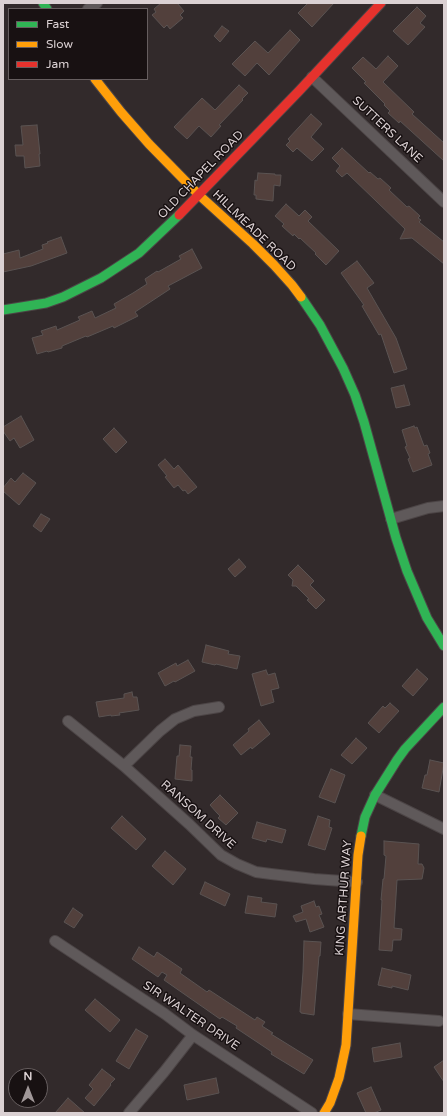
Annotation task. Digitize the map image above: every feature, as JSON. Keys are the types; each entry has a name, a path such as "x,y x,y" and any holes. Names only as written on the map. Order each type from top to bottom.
{"street":[{"name":"OLD CHAPEL ROAD","path":"3,310 52,301 79,290 101,278 139,253 199,195 381,3"},
{"name":"SUTTERS LANE","path":"312,77 444,202"},
{"name":"HILLMEADE ROAD","path":"96,80 149,144 199,195 274,265 292,285 320,325 340,362 355,395 366,427 390,519 407,571 428,618 444,646"},
{"path":"390,519 428,508 444,506"},
{"path":"124,766 160,731 175,719 194,711 219,707"},
{"name":"KING ARTHUR WAY","path":"324,1113 330,1103 339,1078 346,1046 358,855 363,827 370,806 386,776 405,749 444,707"},
{"name":"RANSOM DRIVE","path":"68,721 124,766 220,855 256,872 314,879 357,882"},
{"path":"375,795 444,829"},
{"name":"SIR WALTER DRIVE","path":"55,942 312,1113"},
{"path":"348,1014 439,1021"},
{"path":"129,1113 193,1035"}],"building":[{"path":"161,3 177,3 184,11 180,15 183,18 170,29 167,25 164,28 152,15 156,12 154,9"},
{"path":"308,3 334,3 312,27 298,13"},
{"path":"417,7 426,16 420,23 425,27 408,45 393,31"},
{"path":"222,26 229,31 220,42 214,36"},
{"path":"290,30 300,40 269,75 257,63 245,76 232,64 255,41 268,53"},
{"path":"388,56 398,66 383,82 414,112 412,114 444,143 444,161 400,121 399,123 388,113 390,111 384,105 385,104 364,83 366,82 352,68 363,57 376,69"},
{"path":"239,85 248,93 219,125 221,126 211,137 199,126 187,139 174,127 202,98 215,110"},
{"path":"311,114 322,124 311,137 324,149 312,161 297,148 293,152 286,145 290,141 288,139"},
{"path":"37,125 40,166 25,168 24,156 16,156 15,145 23,145 21,126"},
{"path":"342,148 369,173 370,172 378,179 380,178 391,188 389,190 407,207 409,206 420,216 418,218 421,220 419,222 444,242 444,264 412,238 400,239 405,229 347,173 342,177 336,171 340,166 332,158"},
{"path":"258,173 281,175 280,186 274,185 273,201 256,199 256,195 254,195 255,180 257,181"},
{"path":"286,204 299,216 305,210 312,217 308,221 339,251 326,265 300,238 299,239 294,234 293,236 282,226 284,224 275,216"},
{"path":"61,237 67,253 31,266 3,272 3,254 19,250 20,258 43,249 42,245"},
{"path":"192,249 202,268 168,286 170,289 135,312 138,316 114,328 113,326 62,346 62,348 37,354 32,338 43,335 41,331 56,326 57,330 80,320 78,317 92,311 95,318 116,308 114,304 147,284 145,279 181,259 179,256"},
{"path":"357,261 374,283 367,288 396,338 407,369 394,373 381,334 379,335 362,306 364,305 341,273"},
{"path":"404,385 410,405 396,408 391,388"},
{"path":"21,416 34,440 20,448 14,438 10,441 3,431 3,427"},
{"path":"414,426 415,428 417,427 424,446 427,445 430,453 428,454 432,465 413,472 408,459 410,458 405,447 407,446 402,430"},
{"path":"114,428 127,442 116,453 103,439"},
{"path":"165,459 174,469 178,465 197,487 188,494 178,485 174,488 158,465"},
{"path":"23,473 36,483 19,505 3,491 3,488 11,478 15,482"},
{"path":"41,514 50,519 41,532 33,526"},
{"path":"239,559 246,567 235,577 228,569"},
{"path":"298,565 314,581 310,585 325,600 316,609 307,600 309,599 296,586 292,586 293,580 288,575"},
{"path":"206,645 229,651 228,654 240,656 237,669 202,662"},
{"path":"188,660 195,671 165,686 158,673 176,663 177,666"},
{"path":"417,669 428,679 413,696 402,686"},
{"path":"266,670 268,675 275,673 279,688 271,690 274,702 261,706 252,674"},
{"path":"132,692 133,697 137,697 139,710 119,713 120,715 99,717 96,702 124,698 124,694"},
{"path":"390,703 399,711 379,733 368,723 383,706 385,708"},
{"path":"259,720 270,734 252,749 251,747 241,755 233,745"},
{"path":"356,738 367,748 352,764 341,755"},
{"path":"180,745 191,746 190,757 192,757 192,781 175,779 177,756 179,756"},
{"path":"430,760 444,763 439,792 422,788 425,775 427,775"},
{"path":"331,769 345,775 335,803 319,797"},
{"path":"220,795 238,813 226,825 218,818 220,816 210,805"},
{"path":"122,816 146,839 136,850 111,828"},
{"path":"318,816 330,820 329,827 332,828 325,850 308,845"},
{"path":"257,822 286,830 282,843 267,839 266,842 252,838"},
{"path":"384,841 419,844 418,864 422,864 424,868 422,879 397,880 394,928 402,929 401,940 393,940 392,951 379,950 381,900 386,856 384,855"},
{"path":"165,851 186,869 173,885 152,866"},
{"path":"205,882 230,894 225,906 200,894"},
{"path":"248,896 262,898 261,902 277,904 275,917 245,913"},
{"path":"314,901 316,907 319,906 322,914 319,915 324,927 310,932 306,919 296,922 293,916 303,912 301,906"},
{"path":"73,908 83,915 74,928 64,922"},
{"path":"304,941 321,942 314,1015 300,1012"},
{"path":"139,947 154,957 157,952 182,969 180,973 207,992 209,990 255,1020 257,1017 265,1022 262,1026 273,1033 271,1034 313,1060 304,1074 271,1054 272,1052 236,1028 237,1026 222,1017 220,1019 164,980 167,975 162,972 158,977 132,959"},
{"path":"382,968 411,975 408,990 392,986 392,988 378,985"},
{"path":"95,999 120,1020 110,1032 85,1010"},
{"path":"136,1029 148,1036 129,1069 116,1061"},
{"path":"400,1043 402,1057 374,1062 372,1048"},
{"path":"444,1060 444,1082 434,1067"},
{"path":"102,1069 115,1079 94,1106 85,1098 93,1089 89,1085"},
{"path":"216,1078 219,1093 187,1100 184,1085"},
{"path":"371,1087 381,1110 374,1113 366,1113 357,1093"},
{"path":"68,1098 85,1113 55,1113"}],"traffic: fast":[{"path":"43,3 46,8"},
{"path":"3,310 46,303 63,297 101,278 139,253 179,215"},
{"path":"301,297 320,325 343,368 355,395 407,571 427,618 444,646"},
{"path":"361,836 365,817 375,795 397,760 405,749 444,707"}],"traffic: slow":[{"path":"96,80 149,144 199,195 274,265 301,297"},
{"path":"324,1113 330,1103 339,1078 346,1045 358,855 361,836"}],"traffic: jam":[{"path":"179,215 299,91 381,3"}]}
